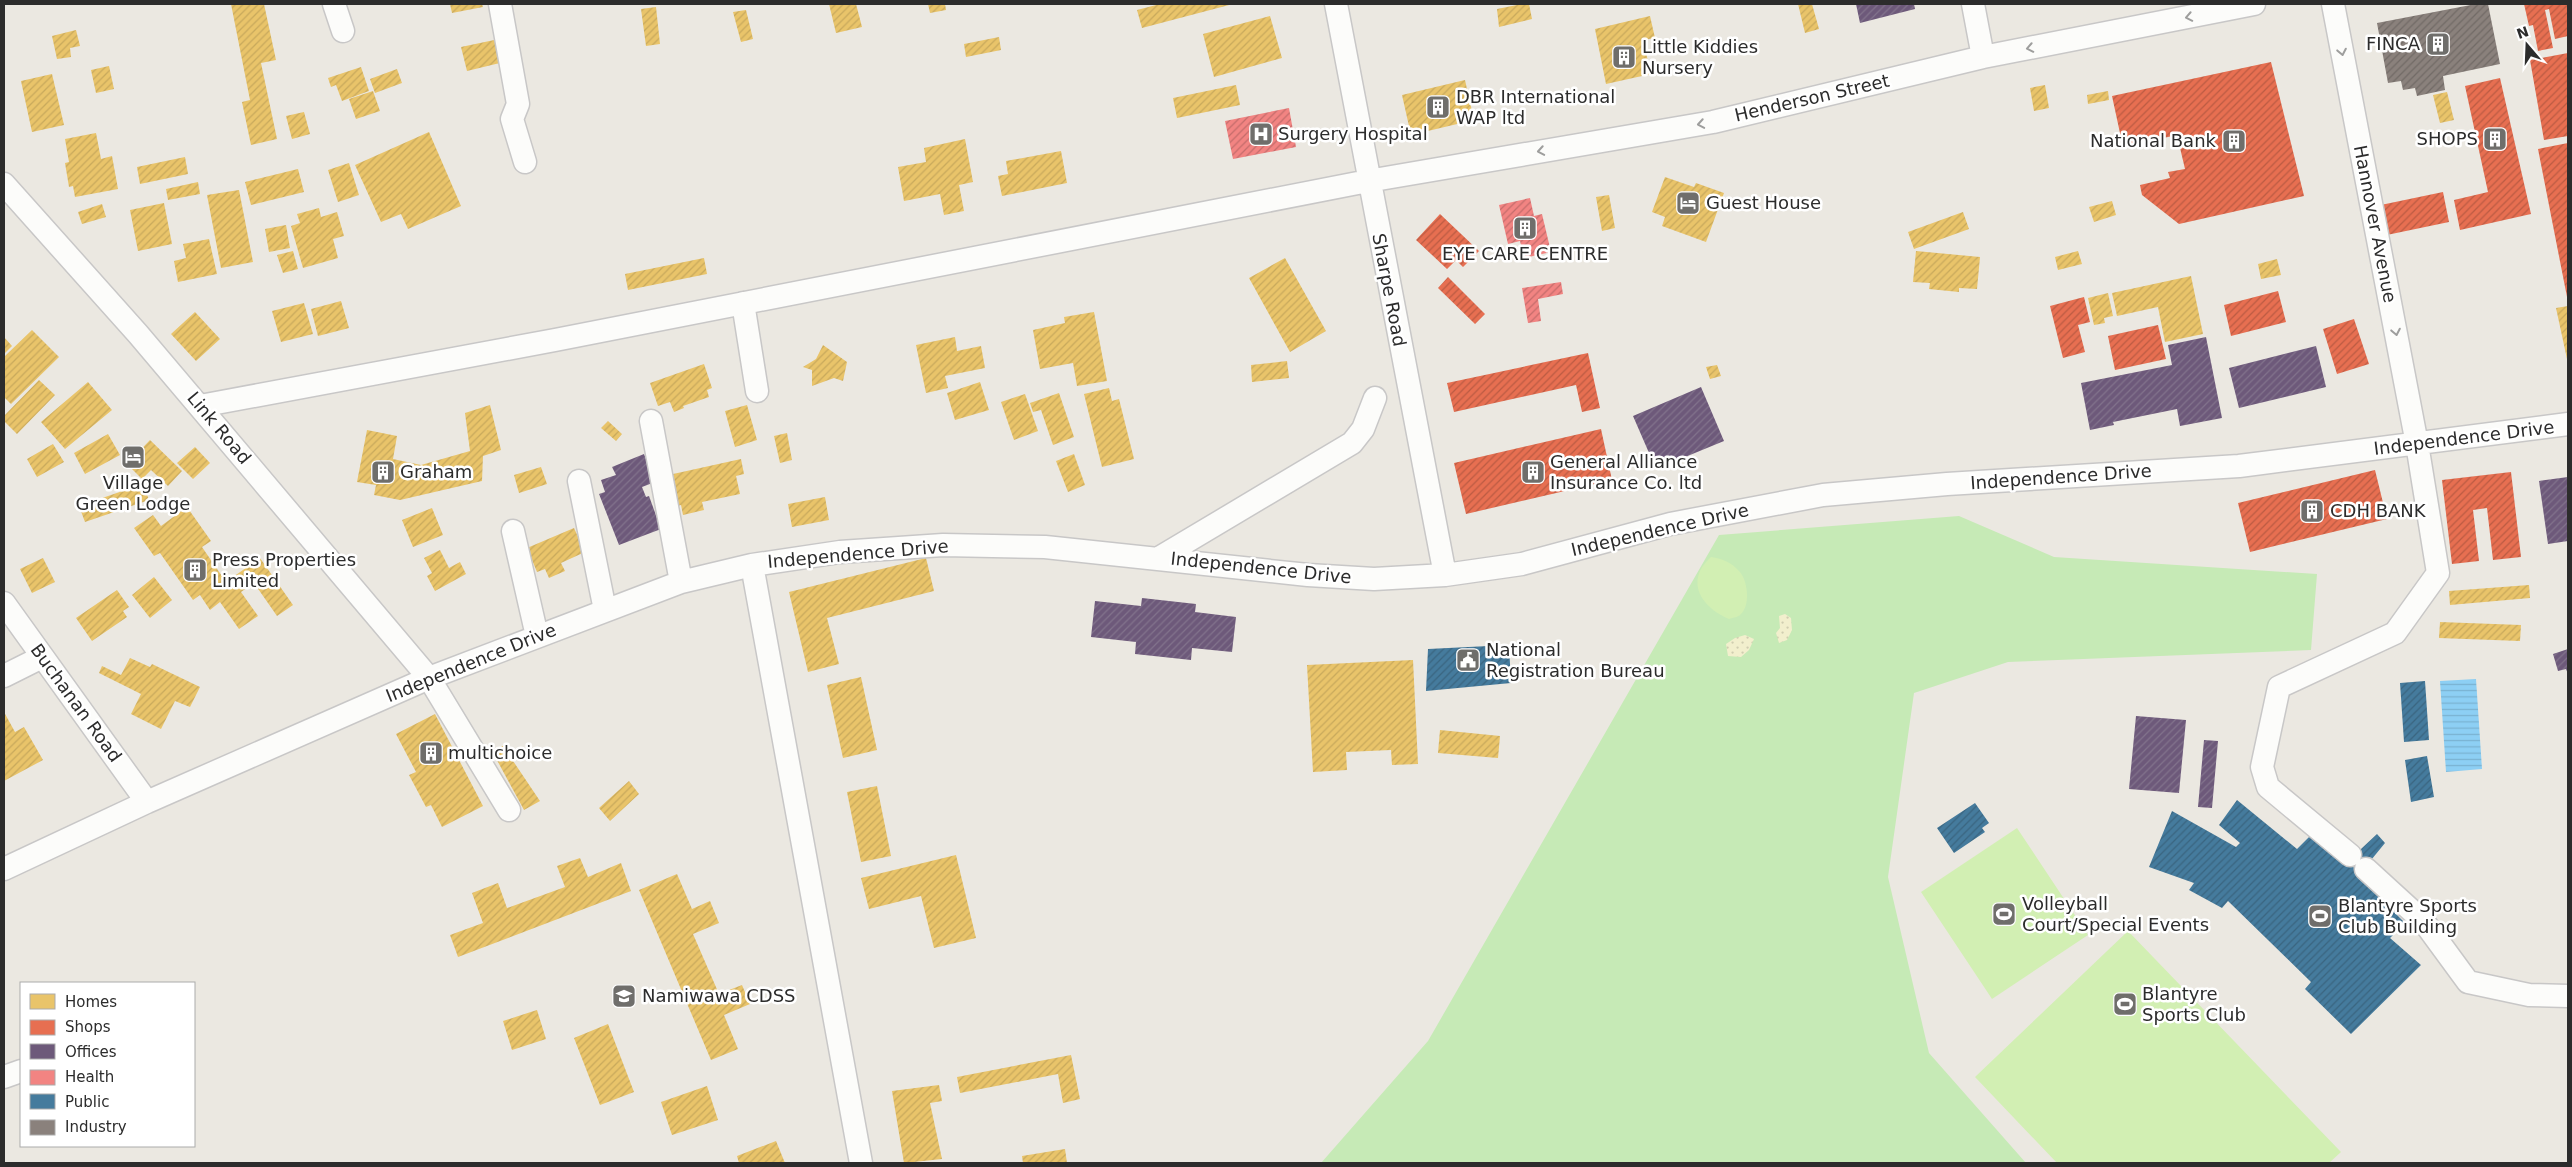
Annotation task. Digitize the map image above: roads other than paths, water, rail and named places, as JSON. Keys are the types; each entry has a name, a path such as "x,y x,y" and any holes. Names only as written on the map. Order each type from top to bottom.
{"street":[{"path":"334,4 343,31"},
{"path":"500,4 518,104 512,119 526,162"},
{"name":"Sharpe Road","path":"1336,4 1368,180 1445,575"},
{"path":"1973,4 1983,57"},
{"name":"Henderson Street","path":"200,406 744,303 1368,180 1713,122 1983,57 2254,4"},
{"name":"Hannover Avenue","path":"2333,4 2417,444 2438,573 2395,633 2279,687 2262,767 2268,786 2358,862 2424,922 2468,982 2529,995 2568,996"},
{"name":"Link Road","path":"4,184 200,406 429,678 509,810"},
{"path":"744,303 756,391"},
{"path":"1160,558 1352,443 1363,428 1375,398"},
{"path":"651,421 681,582"},
{"name":"Independence Drive","path":"4,869 147,802 429,678 681,582 752,564 840,552 943,545 1045,547 1318,576 1374,579 1445,575 1522,564 1670,524 1823,495 1947,484 2239,466 2568,424"},
{"path":"579,481 605,610"},
{"path":"513,531 538,636"},
{"path":"752,564 861,1163"},
{"name":"Buchanan Road","path":"4,603 147,802"},
{"path":"4,676 42,657"},
{"path":"4,1077 20,1071"}],"water":[{"path":"2476,679 2482,769 2446,772 2440,681"}],"place":[{"name":"FINCA","path":"2438,44"},
{"name":"Little Kiddies Nursery","path":"1624,57"},
{"name":"DBR International WAP ltd","path":"1438,107"},
{"name":"Surgery Hospital","path":"1261,134"},
{"name":"SHOPS","path":"2495,139"},
{"name":"National Bank","path":"2234,141"},
{"name":"Guest House","path":"1688,203"},
{"name":"EYE CARE CENTRE","path":"1525,228"},
{"name":"Village Green Lodge","path":"133,457"},
{"name":"Graham","path":"383,472"},
{"name":"General Alliance Insurance Co. ltd","path":"1533,472"},
{"name":"CDH BANK","path":"2312,511"},
{"name":"Press Properties Limited","path":"195,570"},
{"name":"National Registration Bureau","path":"1468,660"},
{"name":"multichoice","path":"431,753"},
{"name":"Volleyball Court/Special Events","path":"2004,914"},
{"name":"Blantyre Sports Club Building","path":"2320,916"},
{"name":"Namiwawa CDSS","path":"624,996"},
{"name":"Blantyre Sports Club","path":"2125,1004"}]}
